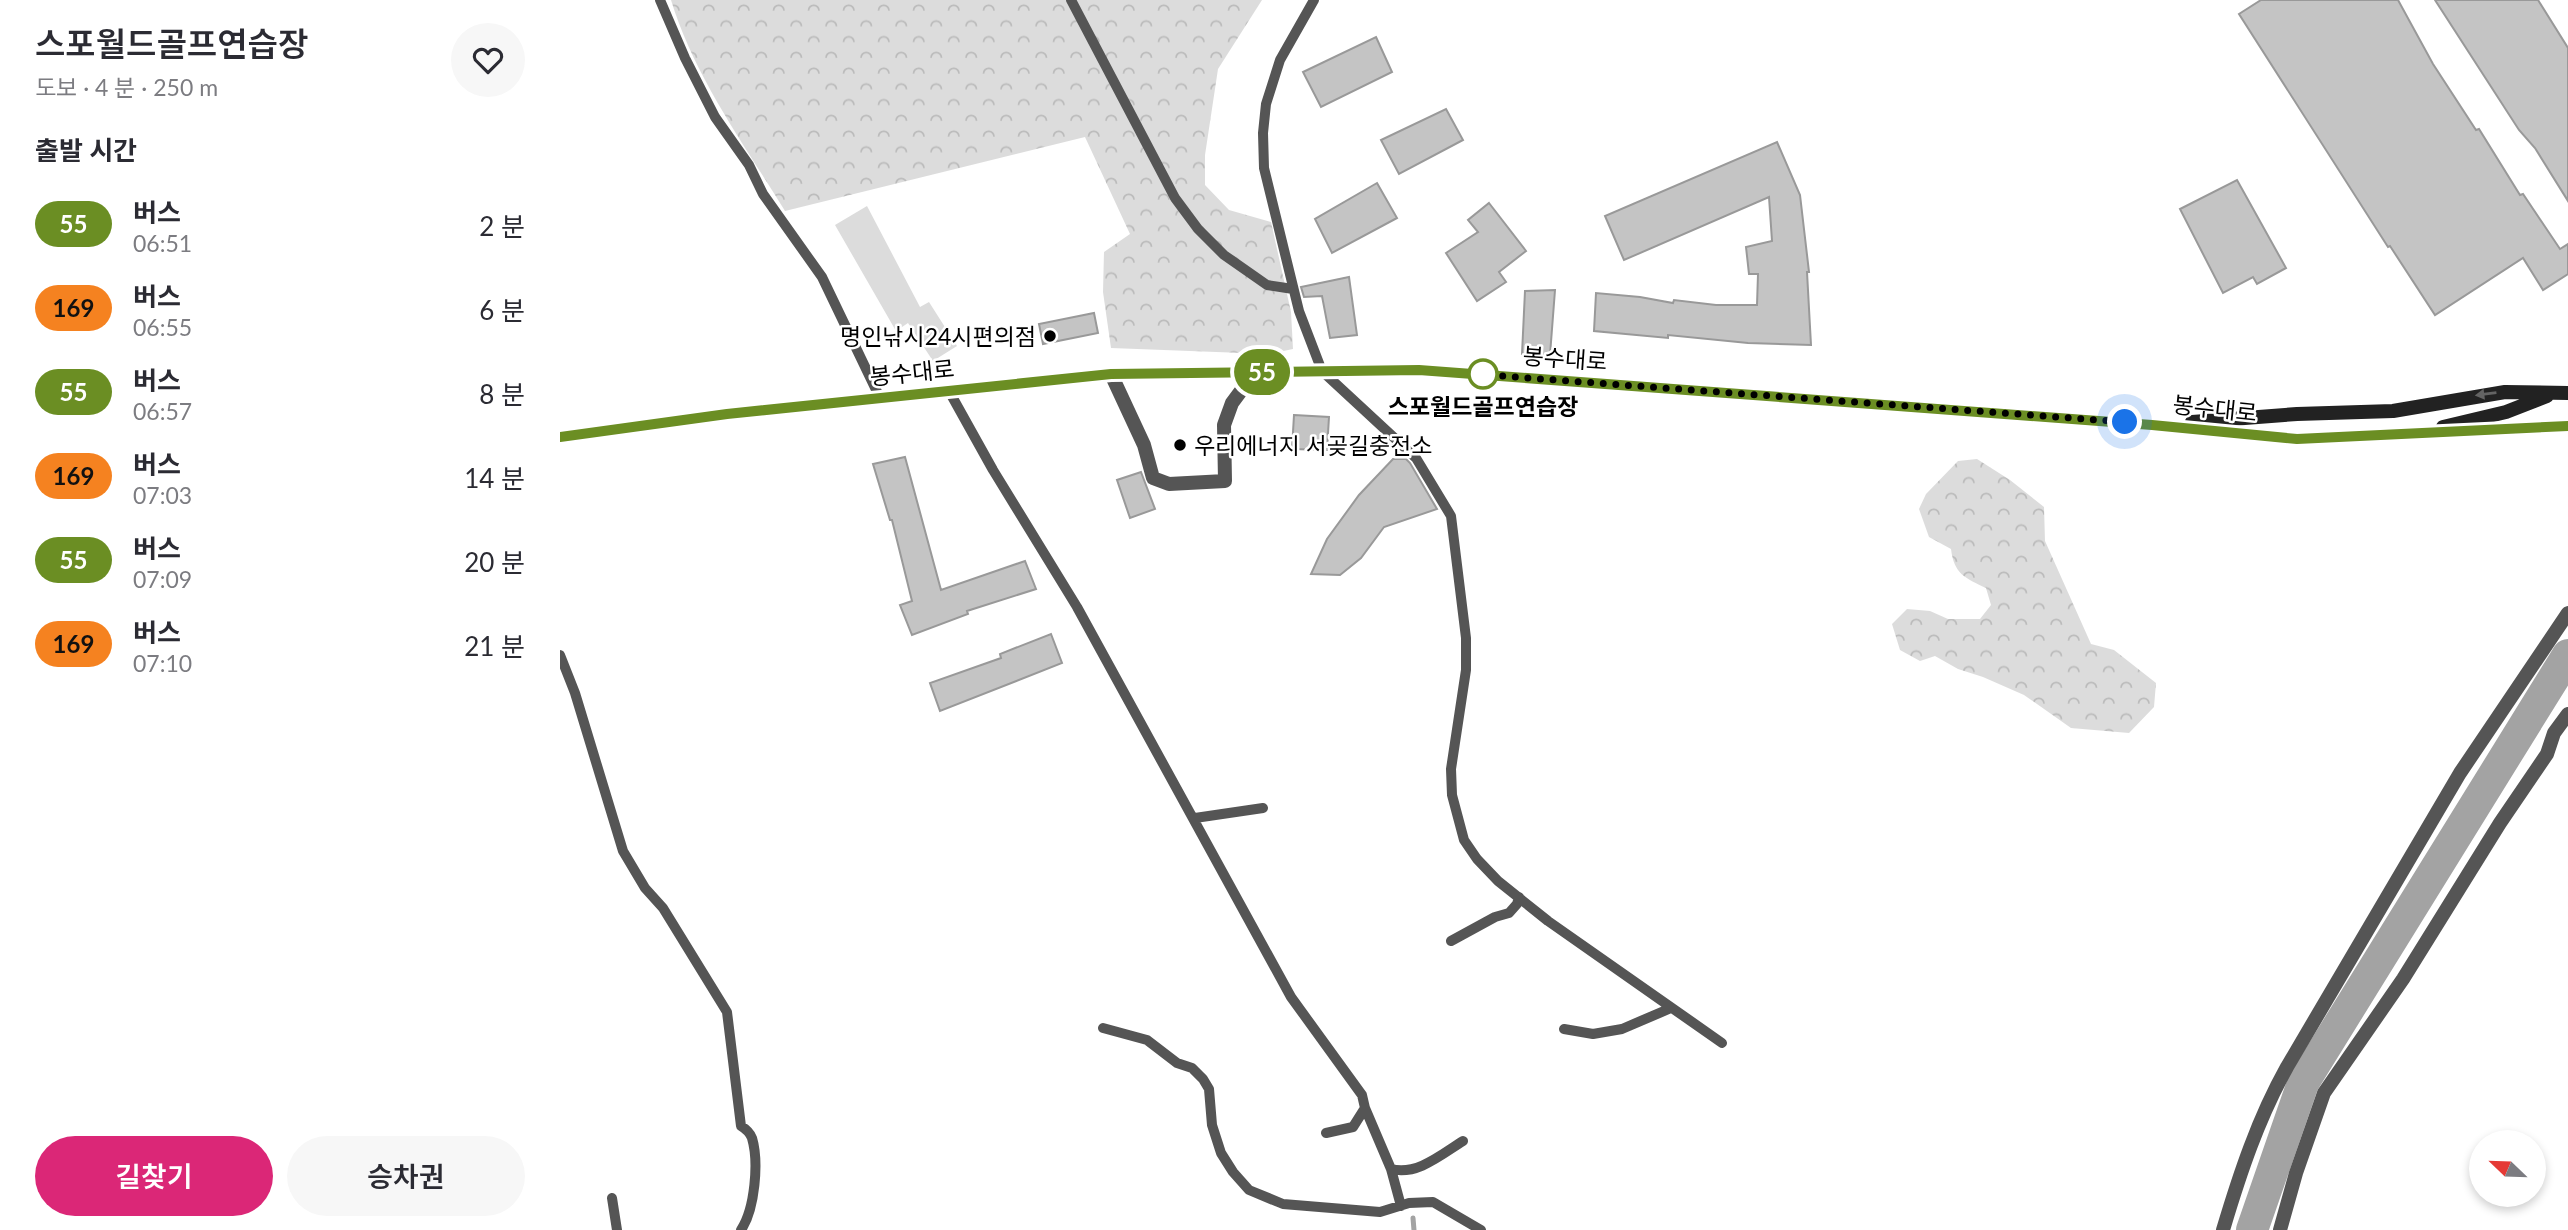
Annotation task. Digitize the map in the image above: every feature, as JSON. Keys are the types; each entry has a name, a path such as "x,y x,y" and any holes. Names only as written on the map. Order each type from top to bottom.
{"main road":[{"name":"봉수대로","path":"560,437 727,414 1111,374 1419,370 2152,425 2297,439 2568,426"},
{"path":"2425,432 2506,412 2561,393 2568,386"},
{"path":"2152,425 2297,414 2393,411 2505,392 2561,393"}],"street":[{"path":"1111,374 1144,445 1153,478 1170,484 1225,481 1224,425 1232,403 1255,372"},
{"path":"2223,1230 2250,1146 2268,1101 2460,773 2568,612"},
{"path":"2280,1230 2296,1172 2324,1093 2403,979 2500,823 2547,754 2554,733 2568,713"}],"lane":[{"path":"660,0 715,117 748,165 763,194 822,278 880,398"},
{"path":"1071,0 1175,198 1198,229 1224,255 1268,285 1293,289"},
{"path":"1314,0 1280,60 1266,104 1264,168 1293,289 1308,340 1322,371 1416,458 1451,516 1466,638 1466,670 1451,769 1452,795 1464,840 1477,859 1498,881 1722,1043"},
{"path":"949,391 993,470 1077,607 1291,997 1362,1095 1391,1169 1401,1206"},
{"path":"560,655 575,693 623,851 645,888 663,908 727,1012 741,1126 751,1135 754,1150 754,1194 741,1230"},
{"path":"1195,818 1263,808"},
{"path":"1451,941 1495,917 1508,913 1517,904 1519,897"},
{"path":"1564,1029 1593,1034 1622,1029 1671,1008"},
{"path":"1103,1028 1147,1040 1177,1063 1192,1068 1203,1079 1209,1089 1212,1125 1221,1153 1249,1190 1283,1204 1380,1212 1418,1201 1433,1202 1481,1230"},
{"path":"1326,1133 1353,1127 1365,1108"},
{"path":"1391,1169 1405,1170 1426,1164 1463,1141"},
{"path":"612,1198 617,1230"}],"green space":[{"path":"671,0 1262,0 1218,69 1205,155 1205,185 1229,210 1271,222 1291,312 1293,349 1269,354 1111,348 1103,292 1104,252 1130,234 1085,137 785,211 706,82"},
{"path":"867,206 920,307 929,302 957,346 933,361 908,323 896,331 835,225"},
{"path":"1977,459 2010,480 2044,507 2045,541 2091,644 2114,650 2156,683 2154,707 2129,733 2071,728 2024,695 1958,669 1935,656 1920,661 1900,650 1892,624 1907,609 1930,611 1948,619 1980,619 1991,605 1986,588 1966,578 1958,570 1951,549 1929,537 1919,509 1926,494 1958,461"}],"building":[{"path":"2261,0 2398,0 2433,64 2476,130 2479,129 2520,195 2523,194 2560,249 2568,244 2568,274 2543,290 2523,258 2435,315 2390,246 2388,247 2239,14"},
{"path":"2435,0 2538,0 2568,48 2568,201 2535,148 2519,130"},
{"path":"1376,37 1392,72 1321,107 1303,72"},
{"path":"1446,109 1463,140 1399,174 1381,140"},
{"path":"1777,142 1800,195 1809,272 1811,345 1748,343 1668,335 1668,338 1594,331 1596,293 1673,303 1674,300 1716,305 1757,305 1758,274 1749,274 1746,247 1772,241 1769,197 1624,260 1605,216"},
{"path":"2237,180 2286,268 2257,284 2253,277 2223,293 2180,209"},
{"path":"1377,183 1397,218 1332,253 1315,219"},
{"path":"1489,203 1526,251 1499,272 1506,282 1477,301 1446,253 1478,232 1468,220"},
{"path":"1349,277 1357,335 1330,338 1322,296 1304,297 1301,287"},
{"path":"1555,290 1550,355 1522,354 1525,291"},
{"path":"1094,313 1098,333 1043,344 1039,324"},
{"path":"1294,415 1329,417 1327,450 1292,449"},
{"path":"905,457 941,590 1025,561 1036,589 967,611 968,614 912,635 900,605 912,601 892,520 873,464"},
{"path":"1393,459 1406,459 1410,463 1437,509 1384,527 1361,558 1340,575 1311,574 1327,539 1359,495"},
{"path":"1141,472 1155,509 1130,518 1117,480"},
{"path":"1051,634 1062,663 940,711 930,683 1001,658 1000,654"}],"waterway":[{"path":"2252,1230 2303,1083 2568,655"},
{"path":"1413,1218 1414,1230"}],"bus line":[{"name":"55","path":"560,437 727,414 1111,374 1419,370 2152,425 2297,439 2568,426"}],"place":[{"name":"명인낚시24시편의점","path":"1050,336"},
{"name":"스포월드골프연습장","path":"1483,374"},
{"name":"우리에너지 서곶길충전소","path":"1180,445"}],"route":[{"path":"1483,374 1474,374 2125,422"}]}
